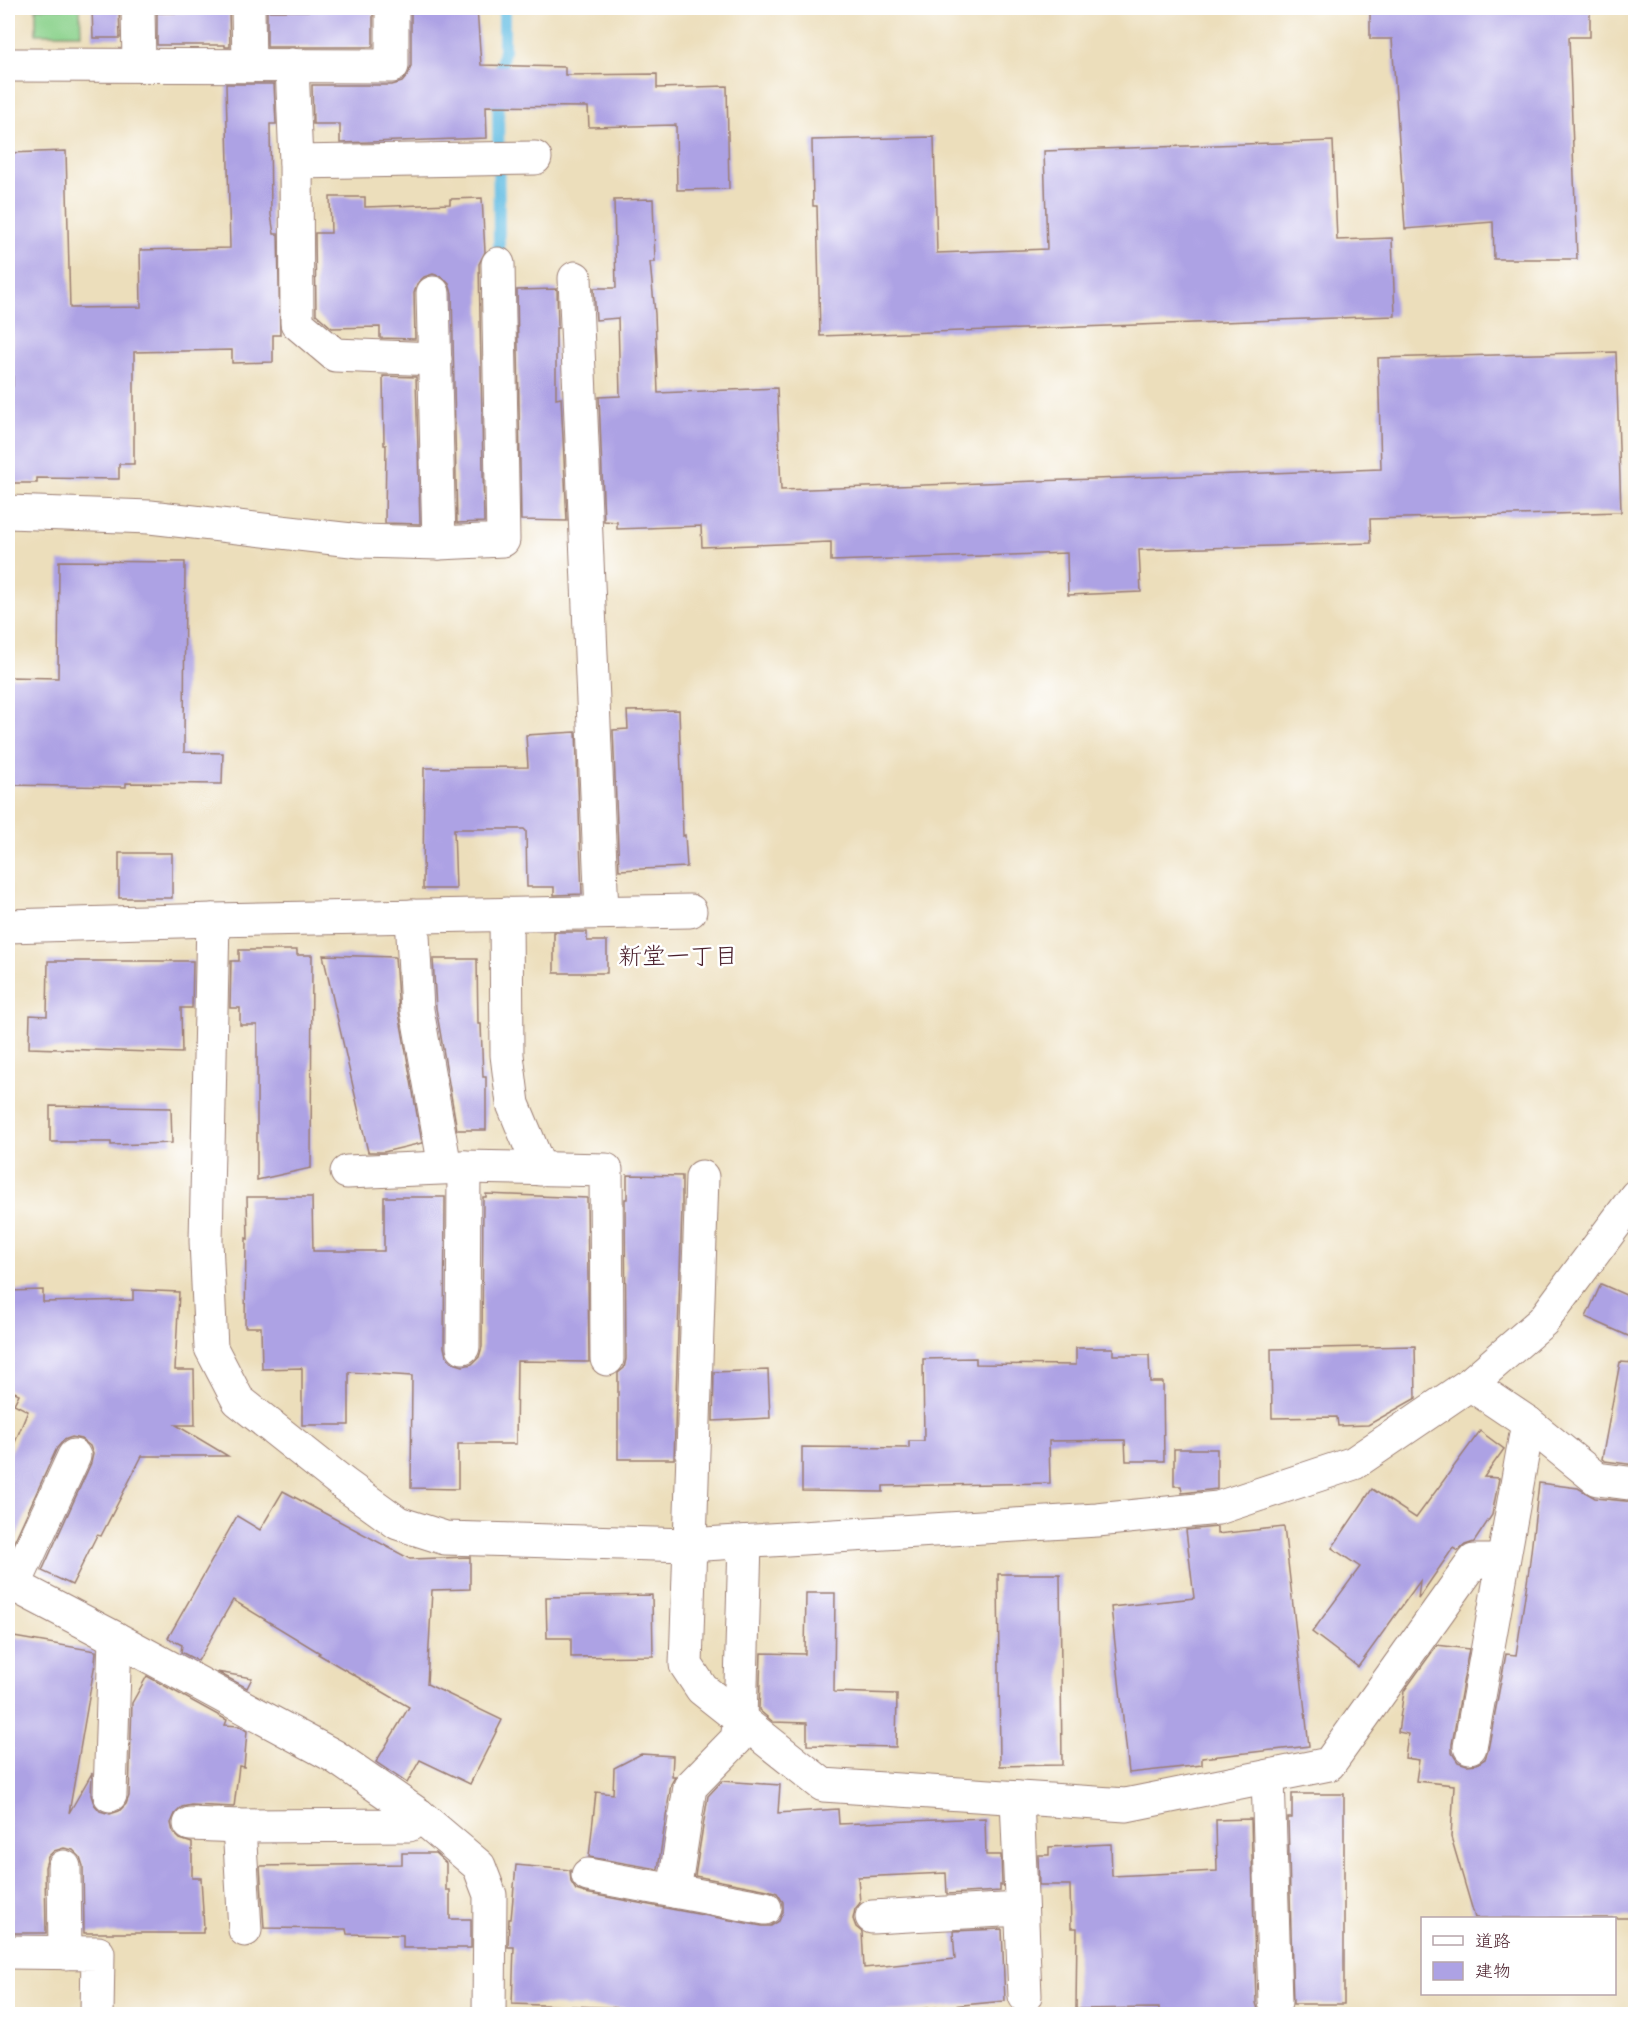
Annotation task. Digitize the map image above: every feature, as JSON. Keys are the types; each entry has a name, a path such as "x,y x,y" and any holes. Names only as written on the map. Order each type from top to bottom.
{"street":[{"path":"138,8 139,65"},
{"path":"248,8 249,65"},
{"path":"8,65 392,66 392,8"},
{"path":"292,65 296,162 297,323 335,355 435,359"},
{"path":"296,162 535,158"},
{"path":"8,512 150,517 360,541 439,543 503,540 498,264"},
{"path":"575,278 602,912"},
{"path":"433,293 439,543"},
{"path":"8,926 690,910"},
{"path":"506,914 507,1055 513,1104 540,1168"},
{"path":"412,916 417,1010 455,1167 463,1347"},
{"path":"213,920 207,1282 211,1348 238,1400 344,1484 398,1523 445,1538 688,1545 1097,1520 1218,1508 1354,1463 1470,1384 1543,1321 1635,1196"},
{"path":"347,1172 455,1167 606,1170 607,1359"},
{"path":"702,1177 688,1545 686,1665 702,1689 823,1785 1126,1805 1329,1764 1474,1561 1503,1561"},
{"path":"1470,1384 1528,1423 1597,1479 1635,1484"},
{"path":"1470,1747 1528,1423"},
{"path":"74,1456 11,1584 334,1756 419,1815 479,1866 490,1895 489,2014"},
{"path":"674,1891 690,1787 737,1739 740,1720 745,1542"},
{"path":"110,1795 115,1638"},
{"path":"1268,1776 1275,2002"},
{"path":"1017,1797 1025,1996"},
{"path":"190,1824 409,1825 419,1815"},
{"path":"239,1826 245,1930"},
{"path":"64,1868 65,1953"},
{"path":"588,1875 765,1908"},
{"path":"872,1917 1021,1909"},
{"path":"8,1952 98,1953 97,2014"}],"green space":[{"path":"36,8 80,8 81,34 36,34"}],"building":[{"path":"92,8 119,8 120,38 93,38"},
{"path":"308,8 373,8 373,47 267,47 267,11 308,11"},
{"path":"411,8 477,8 481,65 565,67 565,75 657,74 657,88 727,86 729,189 677,190 676,125 589,127 588,107 486,106 487,138 340,143 340,124 313,124 312,85 392,85 402,82 411,66"},
{"path":"1370,8 1590,8 1590,37 1569,37 1577,259 1494,259 1493,222 1405,229 1392,39 1370,39"},
{"path":"229,12 230,47 225,47 225,45 157,45 157,13"},
{"path":"226,84 274,84 276,124 270,124 271,215 274,234 278,234 280,335 273,335 273,362 232,363 232,350 134,352 134,464 119,464 119,479 37,478 37,483 8,483 8,386 13,386 8,153 66,151 70,308 141,307 140,250 230,248"},
{"path":"934,137 937,253 1047,249 1044,151 1333,141 1337,240 1392,238 1395,316 820,336 817,206 813,206 812,140"},
{"path":"330,197 365,197 365,207 450,204 450,199 482,198 485,252 479,264 484,522 457,523 452,293 449,284 442,277 433,274 424,277 417,284 414,293 415,339 380,338 380,327 332,328 316,314 315,233 331,233"},
{"path":"653,199 655,262 650,262 655,314 658,393 777,388 781,490 1381,469 1378,358 1616,352 1621,512 1370,519 1371,543 1139,550 1141,592 1068,595 1067,553 831,561 831,542 702,547 701,526 617,529 617,522 604,521 599,397 620,396 618,318 596,320 594,288 616,288 614,200"},
{"path":"557,289 556,399 561,398 567,521 521,520 517,290"},
{"path":"383,376 416,377 420,524 385,523 386,445 384,445"},
{"path":"59,561 185,562 184,752 223,753 222,784 126,783 126,787 8,785 8,677 58,678"},
{"path":"679,710 683,836 685,835 687,867 619,870 613,730 628,729 627,711"},
{"path":"576,732 582,894 554,895 554,887 527,887 526,831 524,829 454,829 456,889 423,889 424,768 528,767 526,735"},
{"path":"119,853 172,853 172,898 119,898"},
{"path":"554,932 587,932 587,941 607,941 607,973 554,973"},
{"path":"239,950 297,950 297,955 312,955 311,1168 257,1180 257,1025 240,1025 240,1008 230,1008 231,961 239,961"},
{"path":"323,955 395,957 399,1013 422,1143 384,1152 368,1152"},
{"path":"433,959 477,959 478,1024 481,1024 483,1077 486,1077 486,1130 457,1130 436,1008"},
{"path":"48,961 193,961 192,1008 181,1008 182,1053 29,1048 30,1015 47,1016"},
{"path":"50,1106 171,1108 172,1143 111,1145 111,1142 50,1142"},
{"path":"627,1175 682,1176 674,1459 618,1459 618,1373 624,1368 626,1359 625,1199 627,1199"},
{"path":"486,1194 587,1198 589,1362 517,1361 516,1444 458,1444 458,1489 411,1488 412,1376 349,1372 349,1425 302,1425 302,1368 262,1369 261,1327 245,1327 247,1197 312,1197 313,1251 384,1251 384,1197 445,1197 444,1347 446,1356 453,1363 463,1366 472,1364 479,1357 482,1347 483,1197 486,1197"},
{"path":"1601,1284 1635,1299 1635,1339 1586,1317"},
{"path":"43,1290 43,1302 133,1300 133,1290 179,1292 175,1370 194,1370 195,1425 176,1425 228,1456 142,1456 101,1536 97,1535 72,1585 42,1571 91,1463 93,1454 90,1446 81,1439 72,1437 64,1440 57,1448 8,1555 8,1459 28,1411 14,1404 19,1394 8,1389 8,1291"},
{"path":"1415,1346 1416,1398 1368,1425 1338,1426 1337,1417 1272,1418 1271,1349"},
{"path":"1076,1348 1113,1348 1113,1355 1149,1355 1150,1382 1163,1382 1164,1461 1126,1461 1125,1440 1049,1441 1050,1483 883,1486 883,1492 802,1491 802,1447 909,1448 909,1441 924,1441 923,1359 976,1358 976,1364 1076,1365"},
{"path":"1620,1362 1635,1363 1635,1465 1602,1459"},
{"path":"768,1370 770,1418 713,1421 714,1372"},
{"path":"1480,1431 1504,1449 1484,1477 1499,1478 1492,1515 1474,1542 1458,1551 1453,1548 1418,1599 1420,1581 1358,1667 1312,1632 1360,1567 1332,1548 1372,1489 1416,1518"},
{"path":"1174,1449 1217,1449 1217,1489 1182,1493 1181,1486 1174,1486"},
{"path":"1539,1483 1578,1488 1595,1498 1635,1502 1635,1918 1475,1917 1451,1837 1454,1785 1416,1781 1419,1760 1405,1758 1408,1734 1398,1732 1404,1691 1437,1645 1469,1649 1452,1753 1458,1762 1467,1765 1477,1764 1485,1759 1506,1654 1516,1655"},
{"path":"283,1491 410,1559 470,1557 470,1589 432,1590 427,1684 502,1720 470,1784 420,1760 407,1783 376,1762 409,1707 318,1654 320,1653 233,1600 198,1661 181,1652 182,1645 168,1638 237,1516 260,1530"},
{"path":"1217,1527 1217,1534 1284,1527 1309,1746 1202,1758 1202,1765 1129,1773 1111,1607 1194,1598 1186,1530"},
{"path":"998,1574 1060,1574 1062,1765 1000,1766"},
{"path":"806,1593 835,1593 834,1692 897,1694 896,1747 807,1745 807,1723 773,1722 759,1710 761,1653 805,1654"},
{"path":"652,1595 653,1656 571,1657 571,1638 547,1638 546,1597"},
{"path":"8,1636 96,1651 69,1813 92,1773 91,1795 100,1811 110,1814 119,1811 126,1804 129,1796 132,1703 147,1676 227,1720 225,1725 239,1726 247,1731 244,1767 239,1766 234,1807 191,1805 182,1807 175,1814 171,1823 173,1832 180,1839 192,1843 192,1878 201,1878 203,1933 84,1933 83,1866 80,1857 73,1850 64,1848 54,1851 48,1857 45,1867 46,1933 12,1933 11,1866 8,1866"},
{"path":"217,1672 252,1678 247,1688"},
{"path":"641,1754 673,1756 672,1777 675,1777 671,1784 658,1869 589,1857 596,1792 613,1794 614,1768"},
{"path":"722,1781 780,1785 778,1813 838,1809 839,1824 985,1818 986,1855 1001,1855 1002,1885 1000,1885 1000,1891 947,1894 946,1873 858,1877 860,1903 855,1909 853,1919 856,1927 862,1932 864,1968 955,1959 953,1931 1002,1929 1005,2001 899,2011 828,2014 624,2014 625,2008 512,2004 514,1947 508,1947 516,1865 570,1870 571,1882 576,1890 585,1893 762,1926 771,1926 779,1921 783,1912 783,1902 777,1893 695,1876 708,1796"},
{"path":"1292,1794 1344,1794 1344,2004 1293,2004 1288,1818 1292,1818"},
{"path":"1251,1819 1256,2003 1259,2013 1159,2014 1159,2008 1076,2009 1077,1928 1071,1928 1070,1885 1039,1885 1038,1855 1049,1855 1049,1847 1111,1844 1112,1876 1217,1871 1216,1820"},
{"path":"402,1853 435,1853 446,1863 446,1890 450,1890 450,1919 471,1919 471,1948 403,1948 403,1935 347,1934 346,1929 264,1928 260,1866 402,1864"}],"waterway":[{"path":"499,254 498,83 504,50 504,8"}],"district":[{"name":"新堂一丁目","path":"678,956"}]}
